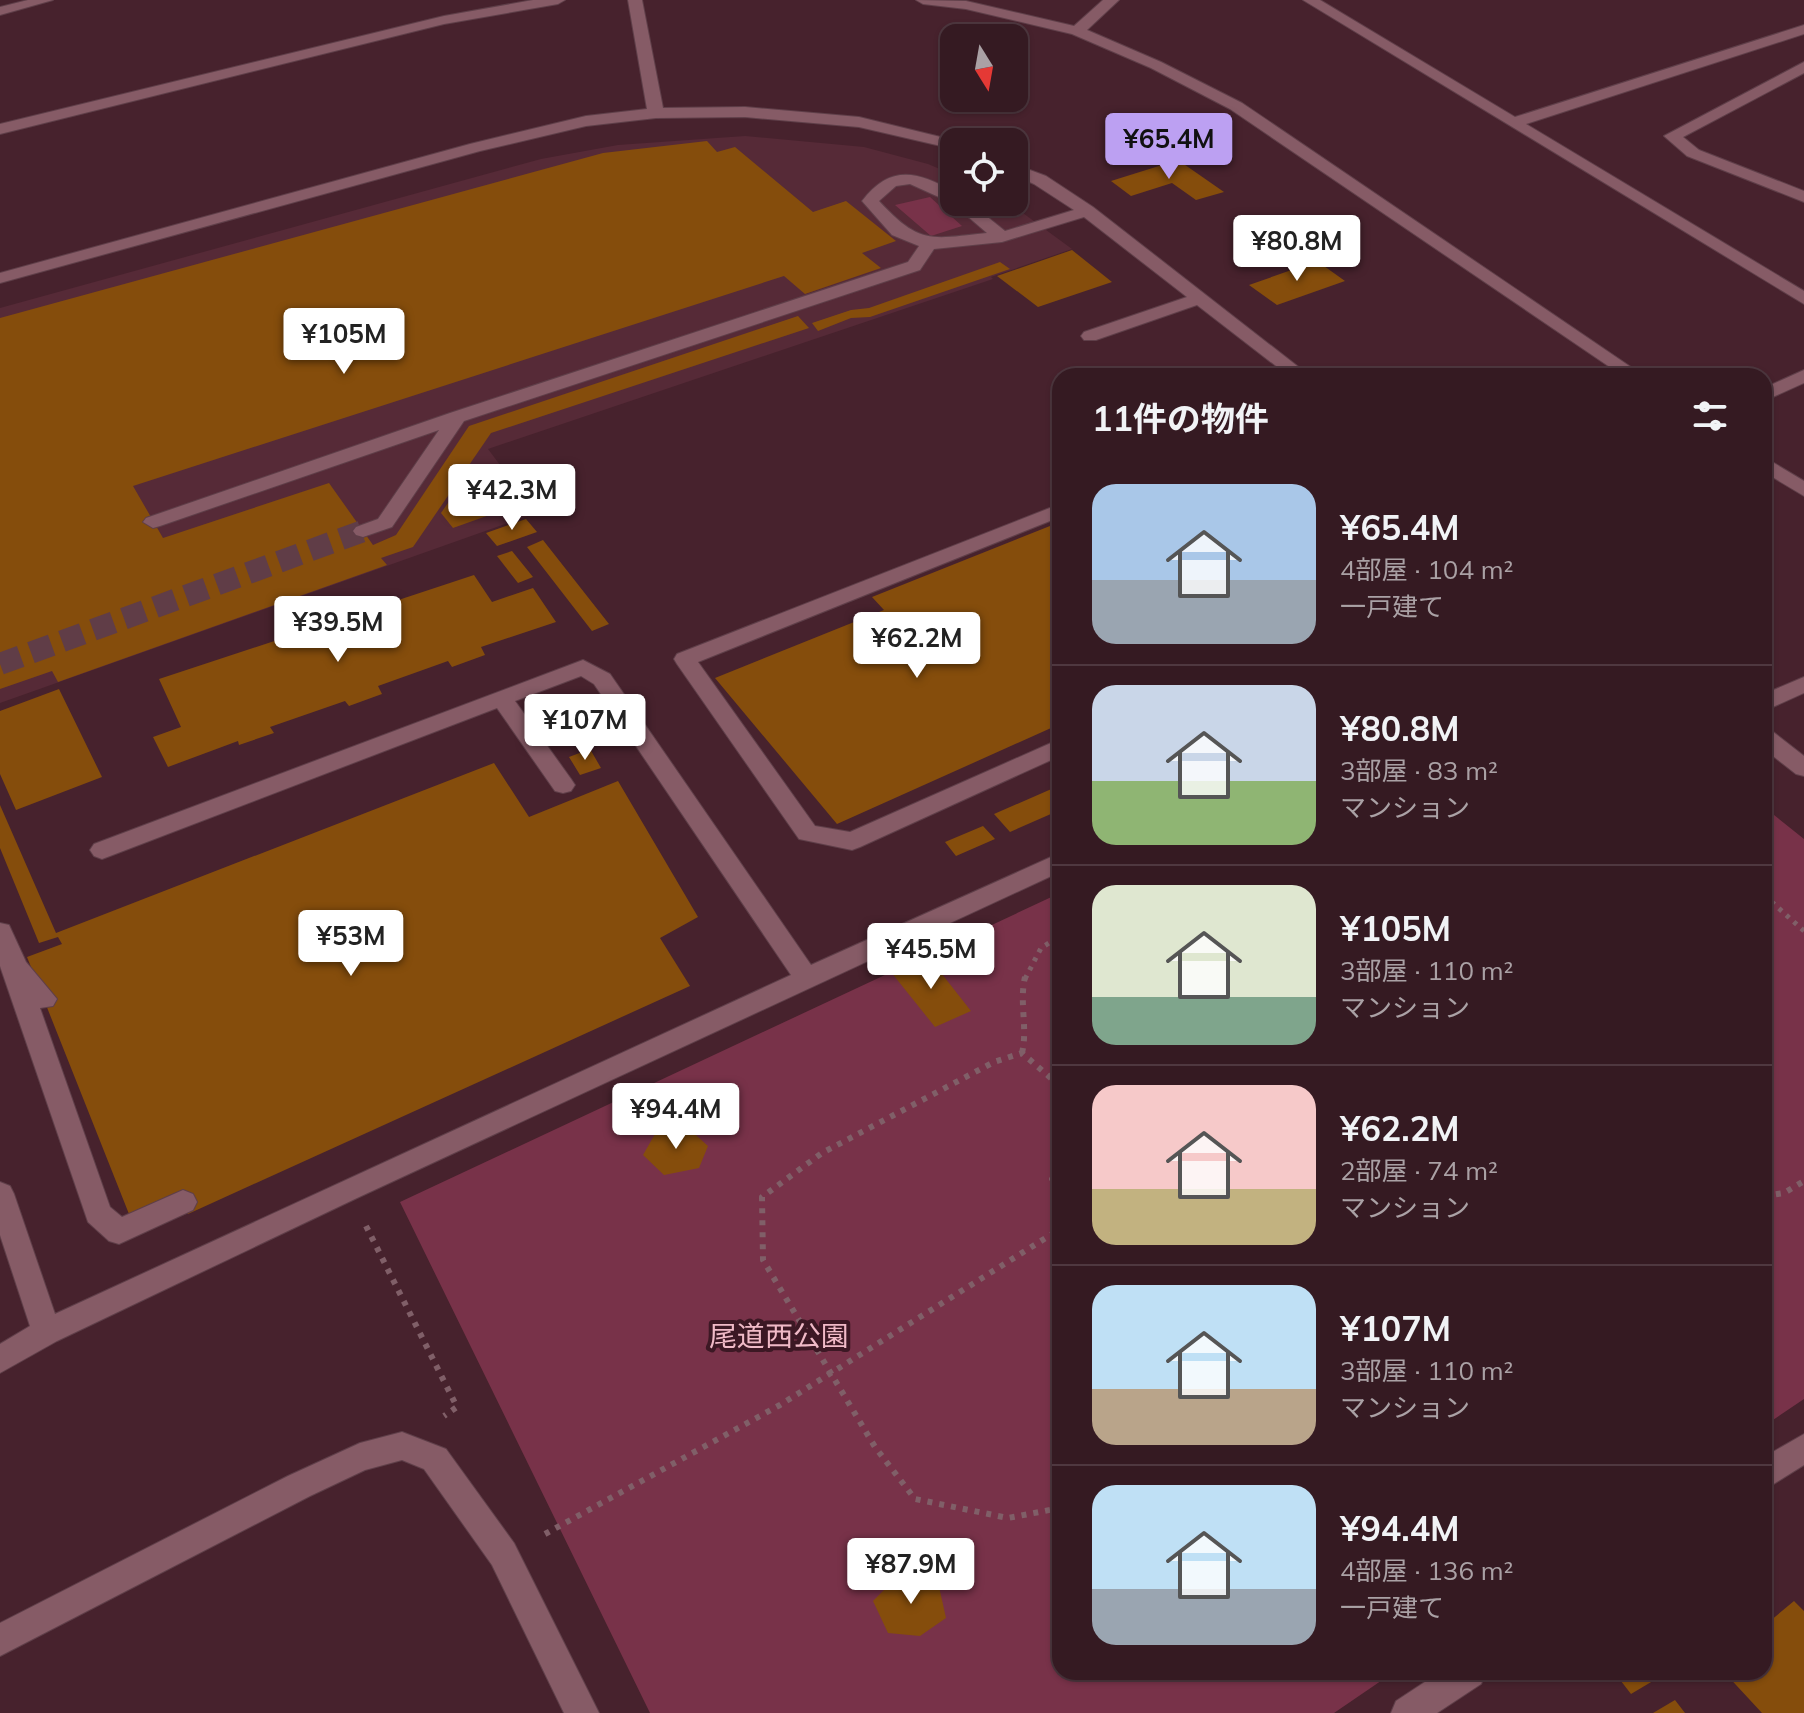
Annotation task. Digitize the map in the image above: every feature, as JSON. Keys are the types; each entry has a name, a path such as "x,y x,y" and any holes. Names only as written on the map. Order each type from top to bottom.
{"street":[{"path":"1,7 46,0"},
{"path":"0,129 444,20 558,0"},
{"path":"635,0 656,113"},
{"path":"923,0 966,5 1077,31 1156,65 1236,106 1623,368"},
{"path":"1077,31 1112,0"},
{"path":"1310,0 1804,299"},
{"path":"1514,123 1804,29"},
{"path":"1804,67 1672,136 1693,153 1804,197"},
{"path":"0,278 476,147 586,121 656,113 745,112 859,122 940,141"},
{"path":"1028,175 1087,211 1291,368"},
{"path":"940,192 924,182 901,177 882,186 870,201 898,231 929,244 1002,237 1087,211"},
{"path":"975,216 1002,237"},
{"path":"153,522 457,417 914,266 929,244"},
{"path":"1090,336 1200,298"},
{"path":"1772,391 1804,376"},
{"path":"363,531 385,523 457,417"},
{"path":"1772,468 1804,490"},
{"path":"1052,513 685,659 807,833 852,841 1052,751"},
{"path":"102,850 583,667 602,679 807,979"},
{"path":"1772,699 1804,684"},
{"path":"501,698 563,785"},
{"path":"1772,743 1804,768"},
{"path":"0,1360 47,1332 347,1190 1052,866"},
{"path":"4,941 32,990 44,999"},
{"path":"4,941 98,1214 119,1232 183,1202"},
{"path":"0,1194 47,1332"},
{"path":"0,1640 299,1486 360,1457 402,1446 435,1459 503,1554 582,1713"},
{"path":"1772,1470 1804,1448"},
{"path":"1408,1713 1457,1680"}],"path":[{"path":"1772,902 1804,931"},
{"path":"1022,1053 1027,1037 1021,1013 1023,981 1030,960 1052,939"},
{"path":"1022,1053 1052,1079"},
{"path":"1022,1053 994,1062 822,1153 762,1197 763,1260 875,1447 915,1499 1008,1518 1052,1510"},
{"path":"1772,1195 1784,1193 1804,1181"},
{"path":"347,1190 457,1407 402,1446"},
{"path":"558,1527 831,1373 1052,1234"}],"shaded area":[{"path":"745,136 864,147 940,169 940,216 1027,216 1072,249 991,277 993,279 488,449 536,513 0,703 0,308 541,159 618,145"}],"green space":[{"path":"930,197 940,206 940,216 951,216 962,226 931,236 895,205"},
{"path":"1772,813 1804,839 1804,1399 1772,1421"},
{"name":"尾道西公園","path":"1052,897 1052,1680 1382,1680 1334,1713 650,1713 400,1202"}],"building":[{"path":"707,141 717,152 735,147 813,212 846,201 896,241 862,253 881,268 805,294 784,276 133,486 163,538 329,483 373,545 396,535 469,426 798,316 809,328 491,433 413,547 381,558 387,565 58,682 52,671 0,689 0,318 603,153"},
{"path":"1178,160 1224,192 1196,200 1172,183 1131,196 1111,181"},
{"path":"1072,250 1112,282 1038,307 997,276"},
{"path":"1317,261 1345,281 1277,305 1249,285"},
{"path":"1000,262 1010,269 870,317 851,318 818,331 812,323 851,310 869,308"},
{"path":"493,464 523,503 453,528 441,513 470,471"},
{"path":"526,519 537,532 497,546 486,533"},
{"path":"1052,525 1052,728 837,824 715,678 884,610 872,597"},
{"path":"543,540 609,624 592,631 527,547"},
{"path":"512,551 533,577 518,583 497,556"},
{"path":"474,575 492,602 533,588 556,622 481,647 485,655 452,667 448,661 378,686 382,694 349,706 345,701 270,727 274,733 239,745 238,741 168,767 153,737 181,727 159,679"},
{"path":"59,689 102,777 16,810 0,774 0,711"},
{"path":"590,749 601,768 580,775 569,757"},
{"path":"494,763 529,817 618,781 698,917 660,938 690,986 188,1214 177,1192 129,1214 27,957 62,944 58,937 39,943 0,848 0,805 56,933"},
{"path":"1052,789 1052,814 1010,832 994,814"},
{"path":"983,826 995,839 956,856 945,842"},
{"path":"927,955 971,1011 935,1027 891,972"},
{"path":"688,1128 708,1146 699,1168 664,1175 643,1155 655,1134"},
{"path":"897,1577 938,1582 946,1618 920,1636 888,1633 873,1601"},
{"path":"1794,1601 1804,1611 1804,1713 1762,1713 1731,1680 1772,1680 1772,1619"},
{"path":"1620,1680 1655,1680 1631,1694"},
{"path":"1675,1700 1685,1713 1653,1713"}],"tunnel":[{"path":"0,664 363,531"}]}
